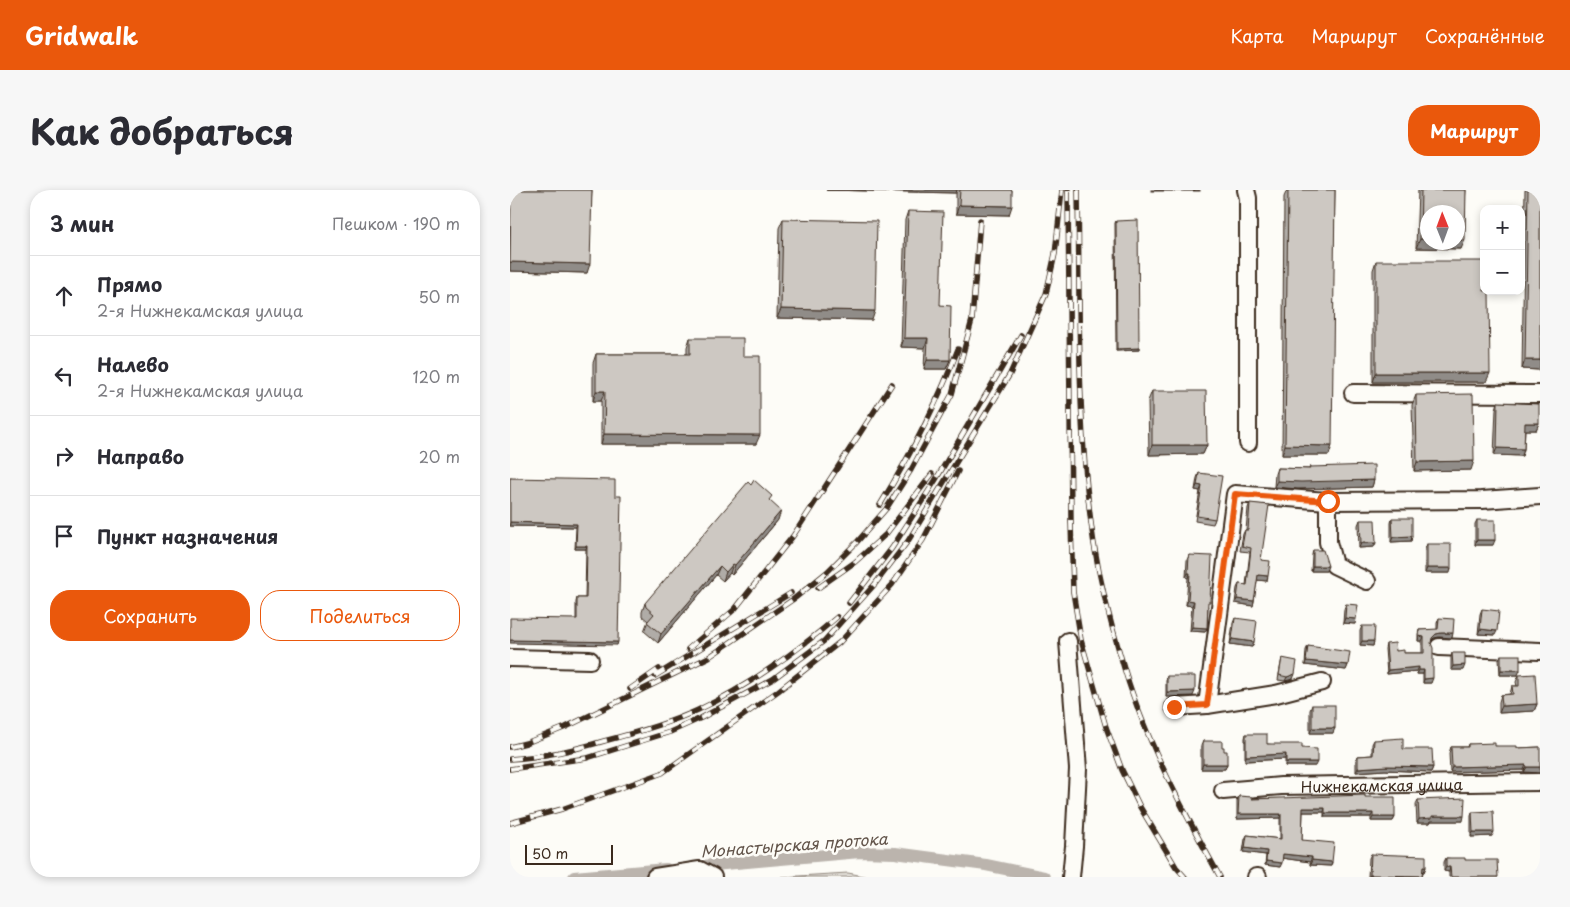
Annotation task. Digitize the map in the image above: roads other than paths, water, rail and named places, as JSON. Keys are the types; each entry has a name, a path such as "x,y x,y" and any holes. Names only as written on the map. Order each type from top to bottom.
{"street":[{"path":"1246,190 1248,198 1248,443"},
{"path":"1353,393 1540,394"},
{"path":"1207,705 1235,494 1328,501 1482,500 1540,496"},
{"path":"1328,501 1328,542 1334,565 1367,582"},
{"path":"1068,641 1078,769 1071,877"},
{"path":"1439,647 1540,651"},
{"path":"510,658 590,660"},
{"path":"1174,707 1207,705 1276,694 1322,682"},
{"name":"Нижнекамская улица","path":"1223,791 1281,786 1540,782"},
{"path":"655,877 700,870 713,877"}],"waterway":[{"name":"Монастырская протока","path":"691,867 860,852 895,853 986,865 1044,877"},
{"name":"Монастырская протока","path":"574,877 666,869"}],"railway":[{"path":"510,769 587,758 670,732 701,718 773,679 824,641 875,584 908,541 1010,374 1046,294 1055,254 1062,190"},
{"path":"1068,190 1073,592 1081,640 1106,727 1122,770 1140,807 1176,867 1185,877"},
{"path":"1078,190 1079,323 1084,456 1088,500 1099,572 1116,640 1139,712 1163,768 1220,877"},
{"path":"510,747 526,743 566,727 709,657 795,598 827,572 857,542 886,509 911,470 952,394 972,320 980,220"},
{"path":"849,603 892,548 935,481 1021,335"},
{"path":"880,505 923,429 958,349"},
{"path":"688,649 735,609 793,536 892,384"},
{"path":"510,823 562,809 662,773 778,691 840,642 892,585 923,540 958,471"},
{"path":"818,588 855,562 886,534 932,474"},
{"path":"655,676 791,593"},
{"path":"510,759 545,755 581,747 651,728 687,715 752,680 788,656 837,617"},
{"path":"630,689 659,669"}]}
